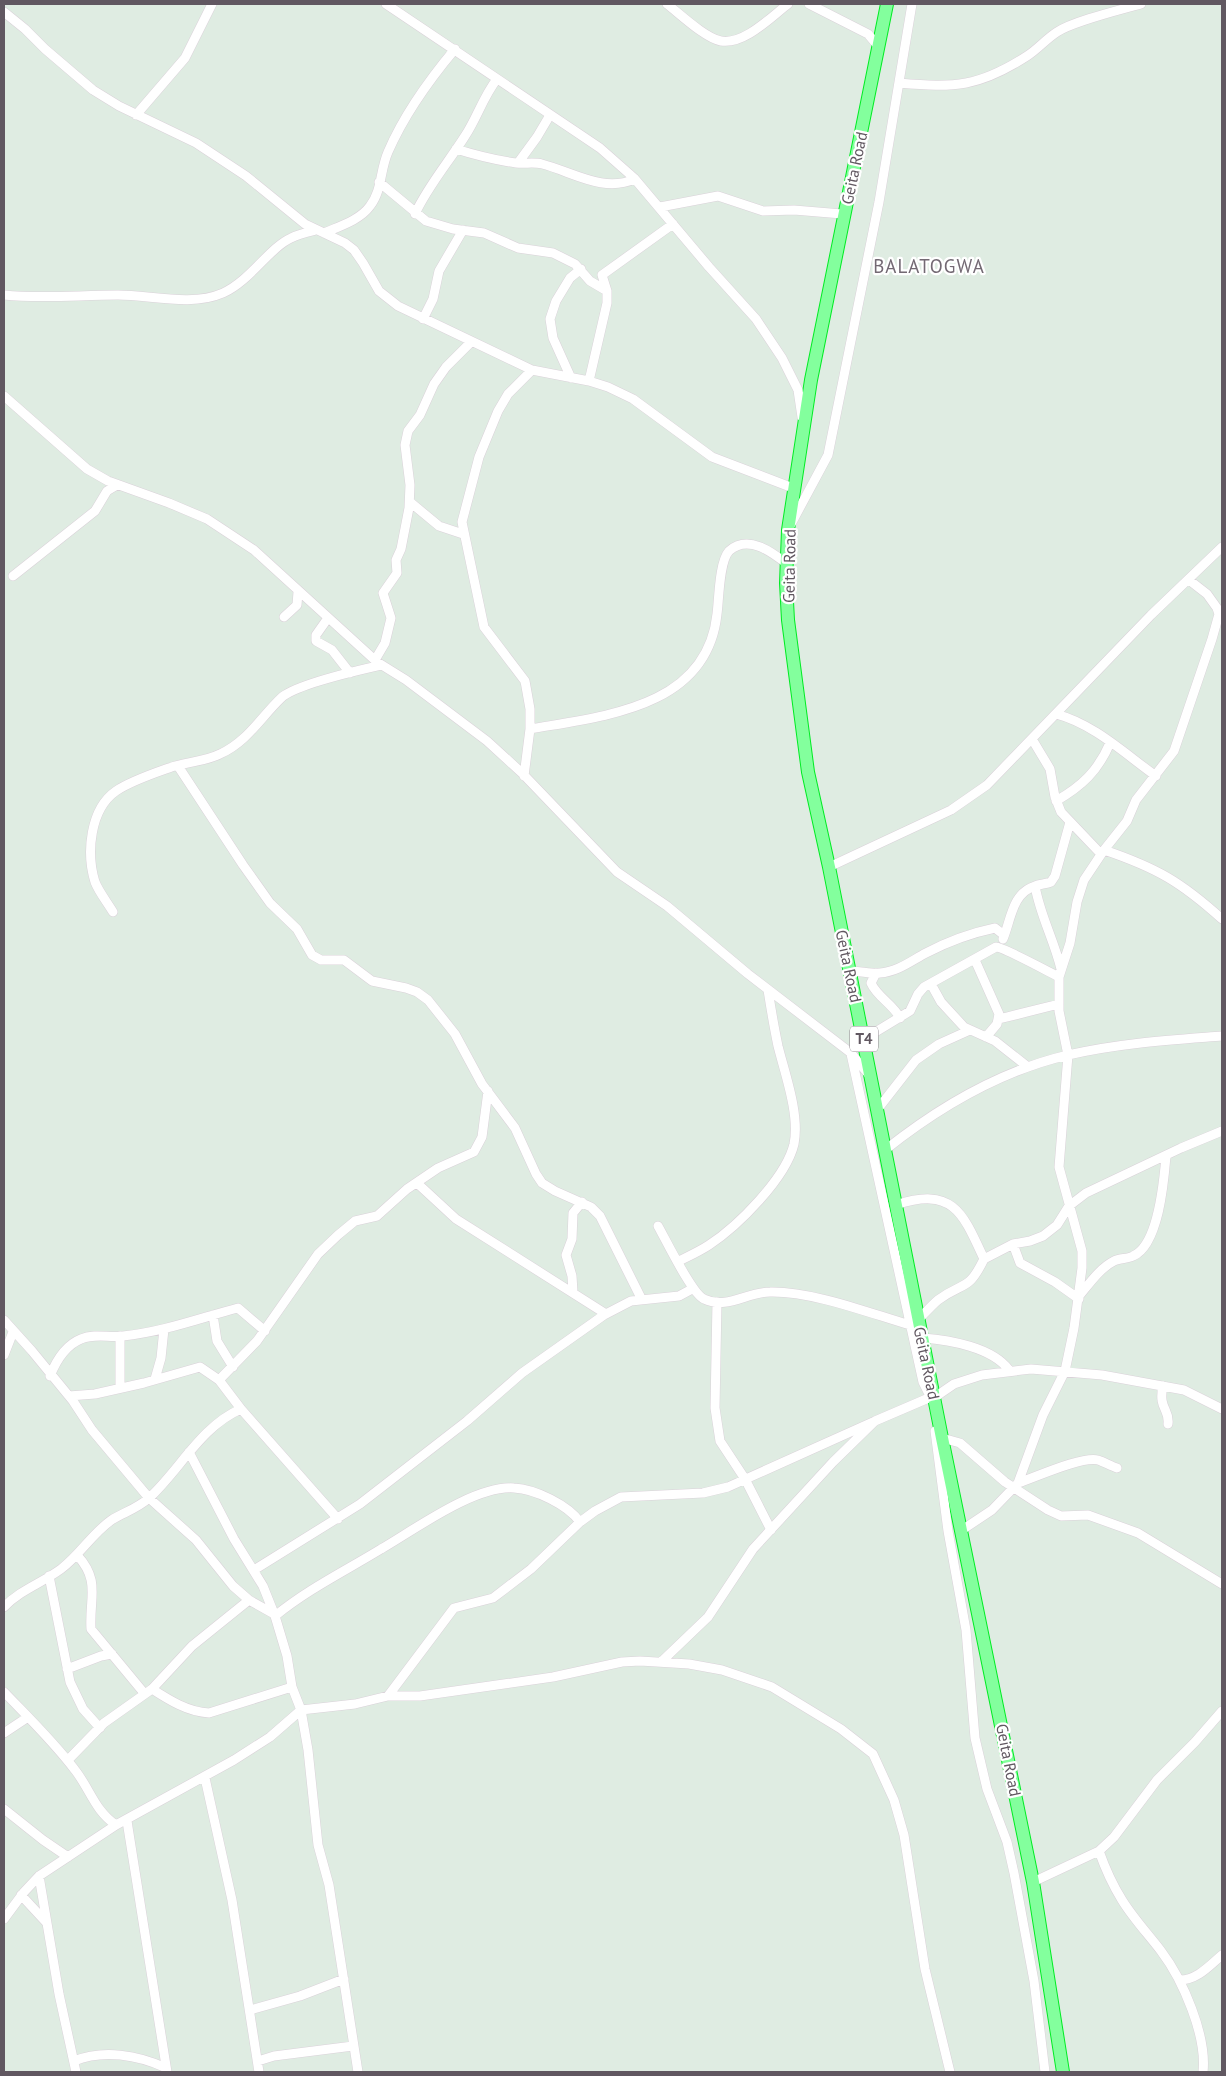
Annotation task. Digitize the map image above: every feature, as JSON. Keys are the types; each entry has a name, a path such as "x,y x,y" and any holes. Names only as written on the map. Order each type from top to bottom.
{"highway":[{"name":"Geita Road","path":"888,4 844,218 793,488 788,530 788,620 808,772 830,867 896,1204 914,1322 922,1338 1033,1882 1063,2072"}],"street":[{"path":"136,115 185,58 212,4"},
{"path":"386,4 600,148 635,179 756,319 782,358 798,390 803,427"},
{"path":"666,4 712,38 721,41 732,41 745,35 788,4"},
{"path":"808,4 868,34 880,47"},
{"path":"788,530 828,455 872,238 912,4"},
{"path":"899,83 931,86 972,83 998,73 1028,55 1058,31 1129,5 1141,4"},
{"path":"4,12 25,28 45,49 93,90 136,115 196,143 246,176 305,224 345,242 354,250 379,291 386,297 424,319 532,370 589,381 633,399 712,456 793,488"},
{"path":"4,296 42,298 119,295 177,299 206,298 223,293 239,282 289,238 349,222 369,208 378,195 387,153 397,134 424,89 455,49"},
{"path":"415,214 431,184 469,129 482,100 496,79"},
{"path":"518,163 538,137 550,115"},
{"path":"456,149 518,163 541,164 568,175 599,182 619,184 635,179"},
{"path":"380,182 400,197 415,214 426,222 484,233 518,248 553,253 581,269 590,281 607,291"},
{"path":"660,207 685,200 718,196 763,211 794,210 842,214 844,218"},
{"path":"589,381 606,303 607,291 602,275 673,224"},
{"path":"424,319 433,299 439,271 464,230"},
{"path":"571,378 552,338 550,319 556,301 570,278 581,269"},
{"path":"378,662 387,636 390,614 383,593 397,573 396,560 401,549 410,502 406,445 408,431 420,415 434,384 446,367 471,342"},
{"path":"524,776 530,728 530,709 525,681 484,627 471,557 463,534 462,522 479,457 498,411 508,394 532,370"},
{"path":"4,396 87,469 117,485 169,503 207,519 254,550 298,592 378,662 463,721 524,776 616,872 667,906 768,990 851,1053 871,1077"},
{"path":"13,576 95,511 104,494 117,485"},
{"path":"410,502 439,526 463,534"},
{"path":"530,728 604,716 643,704 683,682 700,664 713,640 722,575 728,552 738,546 756,545 771,551 787,564"},
{"path":"830,867 914,829 964,802 987,785 1152,615 1222,547"},
{"path":"1060,973 1070,942 1080,890 1102,852 1127,821 1136,800 1174,751 1219,614 1216,605 1208,594 1189,580"},
{"path":"284,617 297,605 298,592"},
{"path":"328,618 316,635 316,641 332,650 350,672"},
{"path":"112,912 95,882 91,848 94,824 99,808 116,791 178,766 220,754 250,733 282,698 290,692 378,662"},
{"path":"1056,714 1079,722 1156,776"},
{"path":"1032,739 1050,769 1056,801 1070,822 1102,852 1165,874 1192,892 1222,919"},
{"path":"1056,801 1078,787 1096,770 1110,743"},
{"path":"178,766 243,865 270,902 297,930 312,954 321,960 344,960 372,981 406,988 417,992 428,1000 455,1034 462,1051 515,1128 542,1183 591,1207 600,1216 642,1300"},
{"path":"864,1039 910,1011 920,990 998,947 1019,896 1034,886 1051,882 1055,876 1070,822"},
{"path":"1016,1486 1043,1415 1065,1371 1079,1298 1082,1252 1059,1167 1068,1055 1059,1004 1060,973 1053,939 1042,916 1034,886"},
{"path":"850,971 876,973 893,970 940,946 985,930 995,928 1004,935"},
{"path":"998,947 1060,973"},
{"path":"975,960 996,1005 999,1019"},
{"path":"876,973 871,983 874,989 886,999 900,1018"},
{"path":"931,984 952,1015 970,1030 1001,1045 1028,1067"},
{"path":"679,1262 709,1246 734,1226 779,1173 794,1144 795,1124 792,1105 768,990"},
{"path":"986,1037 999,1019 1059,1004"},
{"path":"877,1110 916,1060 939,1044 970,1030"},
{"path":"885,1150 935,1112 980,1088 1028,1067 1068,1055 1141,1043 1222,1036"},
{"path":"851,1053 914,1322 923,1382 933,1397 948,1531 966,1630 975,1738 987,1789 997,1812 1012,1865 1034,1981 1045,2072"},
{"path":"219,1380 265,1331 318,1254 355,1221 376,1216 397,1197 438,1168 474,1152 482,1137 488,1091"},
{"path":"914,1322 939,1300 967,1285 975,1278 984,1258 1013,1244 1043,1236 1057,1224 1069,1206 1086,1193 1222,1131"},
{"path":"1079,1298 1101,1270 1114,1261 1133,1256 1144,1248 1152,1233 1159,1208 1166,1156"},
{"path":"417,1183 456,1218 606,1314"},
{"path":"896,1204 922,1198 941,1201 956,1208 967,1224 984,1258"},
{"path":"573,1292 572,1276 566,1255 572,1239 573,1213 582,1202"},
{"path":"658,1226 692,1289 704,1300 732,1303 768,1292 790,1293 914,1322"},
{"path":"1013,1244 1020,1263 1055,1282 1079,1298"},
{"path":"254,1570 338,1519 434,1447 522,1373 606,1314 631,1301 679,1296 692,1289"},
{"path":"717,1302 715,1408 720,1441 745,1478 771,1530"},
{"path":"50,1376 56,1362 75,1342 92,1336 120,1336 164,1329 238,1308 265,1331"},
{"path":"213,1315 218,1341 233,1367"},
{"path":"4,1320 69,1396 92,1430 149,1498 196,1540 227,1580 249,1600 275,1615"},
{"path":"155,1379 163,1349 164,1329"},
{"path":"4,1355 13,1332"},
{"path":"120,1336 120,1387"},
{"path":"922,1338 945,1339 984,1351 999,1359 1009,1370"},
{"path":"69,1396 95,1394 200,1367 219,1380 241,1409 338,1519"},
{"path":"388,1696 454,1608 493,1598 531,1570 580,1522 621,1497 641,1495 658,1497 703,1493 728,1487 933,1397 954,1384 1009,1370 1065,1371 1184,1390 1222,1409"},
{"path":"1162,1386 1160,1400 1168,1418 1168,1424"},
{"path":"4,1607 17,1595 49,1576 77,1555 104,1525 137,1508 149,1498 189,1452 222,1420 241,1409"},
{"path":"661,1662 708,1617 753,1549 832,1462 875,1421"},
{"path":"942,1438 960,1443 1048,1510 1062,1516 1088,1515 1138,1533 1222,1584"},
{"path":"189,1452 234,1539 254,1570 275,1615 287,1656 292,1687 301,1710 309,1759 318,1844 329,1885 358,2072"},
{"path":"962,1530 992,1510 1016,1486 1075,1462 1098,1460 1117,1468"},
{"path":"275,1615 308,1591 410,1530 475,1496 514,1488 564,1505 580,1522"},
{"path":"77,1555 89,1569 93,1582 91,1629 148,1691 198,1712 208,1713 292,1687"},
{"path":"49,1576 66,1669 76,1697 100,1728"},
{"path":"68,1760 100,1728 148,1691 192,1646 249,1600"},
{"path":"66,1669 101,1656 112,1654"},
{"path":"5,1913 39,1876 116,1825 205,1778 270,1737 301,1710 356,1704 388,1696 420,1696 552,1677 622,1662 689,1664 722,1670 772,1687 841,1729 873,1754 894,1800 904,1834 925,1968 950,2072"},
{"path":"4,1692 68,1760 83,1780 98,1809 116,1825"},
{"path":"1033,1882 1099,1851 1114,1838 1157,1780 1195,1742 1222,1711"},
{"path":"4,1733 28,1717"},
{"path":"205,1778 232,1900 259,2072"},
{"path":"4,1809 42,1840 68,1857"},
{"path":"127,1820 166,2070"},
{"path":"1099,1851 1111,1882 1123,1902 1162,1951 1180,1980 1203,2050 1203,2072"},
{"path":"39,1876 59,1994 76,2072"},
{"path":"21,1895 46,1922"},
{"path":"1180,1980 1189,1980 1197,1976 1222,1955"},
{"path":"250,2010 300,1996 344,1979"},
{"path":"258,2061 274,2056 354,2046"},
{"path":"74,2061 83,2057 125,2055 154,2063 166,2070"}],"district":[{"name":"BALATOGWA","path":"929,266"}]}
